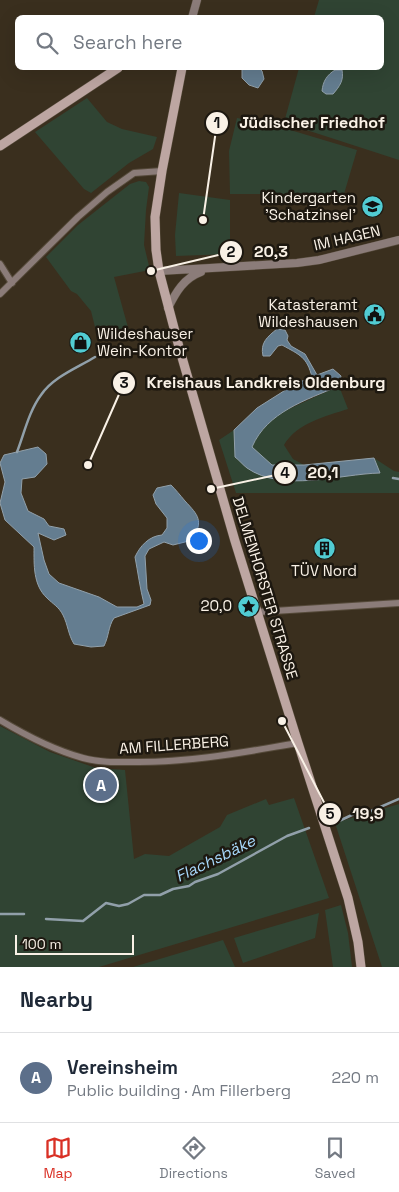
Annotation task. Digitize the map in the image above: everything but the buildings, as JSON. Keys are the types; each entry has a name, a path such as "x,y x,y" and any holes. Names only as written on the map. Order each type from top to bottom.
{"main road":[{"path":"0,146 115,70"},
{"name":"DELMENHORSTER STRASSE","path":"182,70 162,171 155,234 159,271 235,541 348,898 358,942 361,967"}],"street":[{"path":"193,15 197,0"},
{"path":"0,294 78,217 107,192 134,173 162,171"},
{"name":"IM HAGEN","path":"159,271 211,269 318,260 399,240"},
{"path":"0,264 12,282"},
{"name":"IM HAGEN","path":"168,308 178,290 190,276 211,269"},
{"path":"258,612 399,603"},
{"name":"AM FILLERBERG","path":"0,720 53,748 84,758 110,762 206,759 298,742"}],"green space":[{"path":"319,0 399,0 399,160 288,124 285,119 298,70 384,70 384,15 315,15"},
{"path":"87,98 107,122 122,129 157,137 153,149 129,163 91,193 84,189 35,132"},
{"path":"237,118 277,126 357,150 344,194 230,194 229,151"},
{"path":"139,181 146,182 149,187 144,245 150,270 114,277 129,331 97,335 91,311 77,294 71,291 46,257 78,225 130,184"},
{"path":"179,193 230,200 230,254 176,256 175,235"},
{"path":"339,386 348,409 304,426 296,431 284,445 293,459 304,465 272,465 251,447 259,431 280,413"},
{"path":"234,430 236,457 247,468 285,481 380,473 374,458 394,471 399,472 399,493 236,493 219,440"},
{"path":"0,726 50,752 96,768 125,770 134,859 145,854 169,856 220,827 227,815 266,799 269,805 294,798 329,898 99,967 0,967"},
{"path":"399,804 399,967 382,967 335,823"},
{"path":"341,905 348,933 352,967 333,967 325,910"},
{"path":"319,913 315,938 243,963 234,938"},
{"path":"223,940 235,967 133,967"}],"water":[{"path":"242,70 261,70 264,79 258,88 249,85 242,78"},
{"path":"335,70 342,70 341,83 333,94 326,94 322,91 324,81"},
{"path":"277,329 285,330 288,336 287,340 291,346 305,354 317,375 333,369 341,376 339,386 301,402 277,416 267,425 252,447 272,465 304,465 374,458 380,473 294,481 261,475 247,468 235,457 234,430 257,408 295,384 312,377 308,365 302,357 282,345 278,346 270,356 263,356 263,344"},
{"path":"38,447 46,454 47,464 35,477 22,479 21,493 28,511 44,519 49,526 64,529 66,535 54,540 38,533 49,574 59,583 99,597 117,607 137,607 144,604 135,557 146,542 153,537 162,535 167,528 167,518 156,504 153,495 157,488 171,485 194,511 198,519 198,528 193,540 173,545 164,542 149,549 145,556 147,589 151,600 150,605 114,618 104,646 91,647 74,644 61,612 42,593 39,587 35,574 34,547 5,520 0,503 5,482 0,463 4,455"}],"waterway":[{"path":"17,452 33,408 46,389 66,373 95,357"},
{"path":"393,478 399,479"},
{"name":"Flachsbäke","path":"339,821 354,814 371,811 399,799"},
{"name":"Flachsbäke","path":"46,919 83,921 106,903 119,906 128,904 144,895 160,895 173,889 189,886 218,874 287,836 309,828"},
{"name":"Flachsbäke","path":"0,914 24,914"}],"place":[{"name":"Kindergarten 'Schatzinsel'","path":"372,207"},
{"name":"Jüdischer Friedhof","path":"203,220"},
{"name":"20,3","path":"151,271"},
{"name":"Katasteramt Wildeshausen","path":"374,314"},
{"name":"Wildeshauser Wein-Kontor","path":"81,343"},
{"name":"Kreishaus Landkreis Oldenburg","path":"88,465"},
{"name":"20,1","path":"211,489"},
{"name":"TÜV Nord","path":"324,548"},
{"name":"20,0","path":"248,606"},
{"name":"19,9","path":"282,721"},
{"name":"Vereinsheim","path":"101,785"}]}
